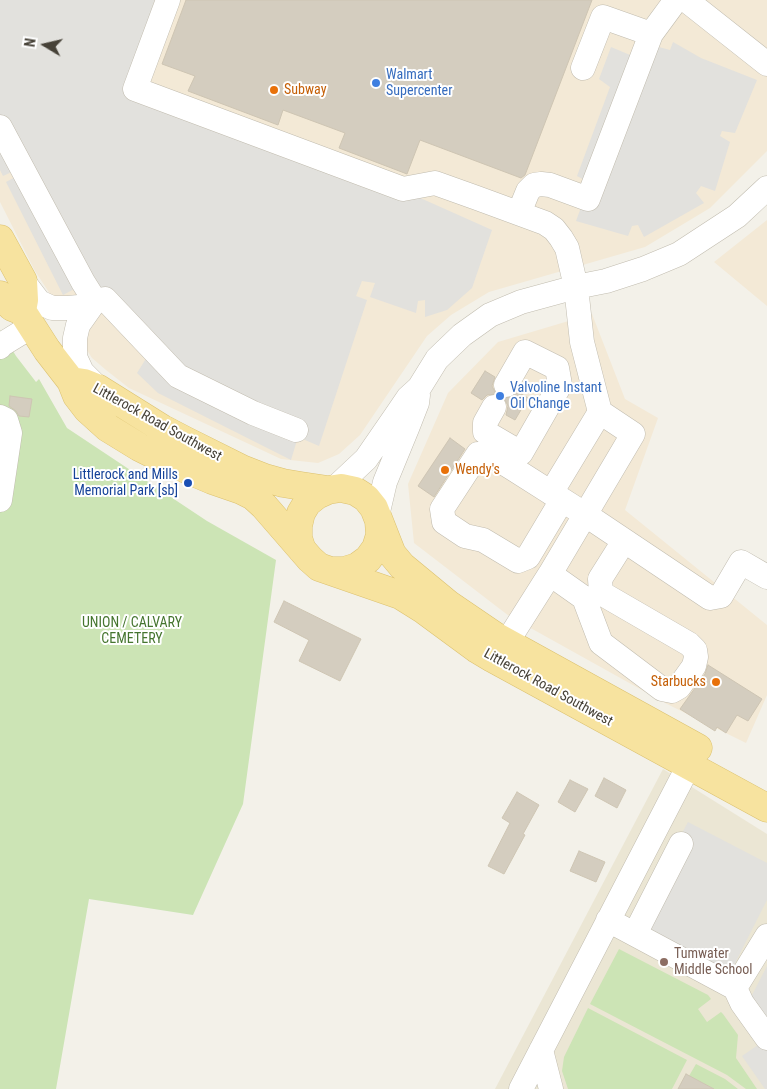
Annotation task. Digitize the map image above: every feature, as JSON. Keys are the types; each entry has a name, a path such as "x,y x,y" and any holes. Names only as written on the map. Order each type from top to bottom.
{"main road":[{"name":"Littlerock Road Southwest","path":"0,239 11,288 12,307 27,319 47,350 71,381 77,396 87,409 108,428 167,461 252,496 264,506 310,560 319,566 400,595 492,658 767,808"},
{"name":"Littlerock Road Southwest","path":"71,381 84,383 99,389 163,429 242,469 265,478 282,483 331,489 342,488 355,491 366,498 374,508 392,554 402,566 448,604 506,642 767,786"},
{"path":"302,550 298,538 300,514 307,503 316,495 331,489"},
{"path":"331,571 344,571 357,567 368,559 376,548 380,535 378,518"}],"street":[{"path":"168,0 135,90 403,189 435,183 545,223 554,229 561,238 566,248 576,287 582,342 600,412 528,557 518,561 482,540 465,536 444,522 442,509 478,454 489,454 517,460"},
{"path":"520,213 528,191 534,185 550,185 588,199 651,34 676,0"},
{"path":"686,0 767,64"},
{"path":"583,68 603,17 651,34"},
{"path":"0,127 95,301"},
{"path":"331,489 366,459 408,398 419,388 437,359 462,335 490,315 521,302 606,281 643,269 679,254 737,216 767,188"},
{"path":"11,288 52,308 79,307 105,299 178,376 253,412 296,430"},
{"path":"95,301 78,325 75,338 75,357 82,372 99,389"},
{"path":"0,347 27,319"},
{"path":"506,385 525,352 557,368 587,361"},
{"path":"517,460 560,385 557,368"},
{"path":"378,518 385,482 417,403 419,388"},
{"path":"494,407 485,423 485,432 557,496 710,598 721,596 746,554 767,577"},
{"path":"506,642 550,574 633,434 600,412"},
{"path":"0,417 6,420 10,433 0,500"},
{"path":"550,574 584,598 601,642 662,688 672,691 679,687 694,666 695,650 689,644 602,593 600,579 617,536"},
{"path":"521,1089 689,765"},
{"path":"635,934 681,844"},
{"path":"608,920 736,988 742,1003 767,1038"},
{"path":"736,988 767,936"},
{"path":"541,1050 551,1089"}],"shaded area":[{"path":"0,0 767,0 767,151 710,208 645,247 489,292 451,315 427,336 360,435 339,454 318,463 281,459 129,388 92,358 35,271 0,202"},
{"path":"0,0 155,0 125,83 389,184 492,230 472,288 447,310 425,317 425,300 418,301 416,313 370,297 375,283 362,281 356,296 367,300 319,446 298,437 291,460 158,393 137,373 152,349 78,287 63,295 6,182 19,175 16,170 3,176 0,170"},
{"path":"673,42 701,58 757,80 735,133 722,131 720,136 730,142 715,191 701,186 696,193 704,203 644,237 638,225 632,226 628,236 576,221 590,183 577,176 610,87 599,79 611,47 635,57 659,47 670,50"},
{"path":"767,220 767,306 714,262"},
{"path":"592,314 625,399 658,418 625,510 767,625 767,695 746,743 667,704 509,616 414,543 408,484 448,393 498,342"},
{"name":"Tumwater Middle School","path":"663,769 767,834 767,1089 495,1089"},
{"path":"688,822 767,863 767,900 725,983 635,934"},
{"path":"767,966 767,1038 750,999"},
{"path":"767,1039 767,1089 765,1089 742,1056"}],"green space":[{"name":"UNION / CALVARY CEMETERY","path":"0,330 16,356 36,382 39,379 67,428 207,521 276,560 243,804 193,915 89,899 56,1089 0,1089"},
{"path":"619,949 708,995 711,999 698,1009 707,1022 721,1012 723,1014 738,1035 736,1058 757,1089 746,1089 727,1075 590,1004"},
{"path":"588,1008 687,1060 672,1089 568,1089 562,1071 564,1057"},
{"path":"696,1064 725,1079 738,1089 714,1089 689,1076"}],"building":[{"name":"Walmart Supercenter","path":"186,0 592,0 525,175 521,178 420,140 407,174 339,148 345,133 283,110 278,125 188,91 195,76 162,64"},
{"path":"485,371 495,377 492,386 496,394 487,395 482,400 471,393"},
{"path":"518,392 528,398 515,420 506,415 508,406 504,398 512,397"},
{"path":"10,396 32,399 29,417 19,416 9,406"},
{"name":"Wendy's","path":"450,438 465,449 434,497 418,486"},
{"path":"284,601 361,639 340,681 299,661 309,640 274,622"},
{"name":"Starbucks","path":"708,665 762,699 748,721 737,715 726,733 717,727 715,731 680,709 705,674"},
{"path":"604,778 626,790 617,808 595,796"},
{"path":"570,780 588,789 575,812 558,802"},
{"path":"517,792 539,805 504,874 488,866 510,823 502,818"},
{"path":"579,851 605,862 596,882 570,871"},
{"path":"686,1074 714,1089 678,1089"}],"place":[{"name":"Walmart Supercenter","path":"376,83"},
{"name":"Subway","path":"274,90"},
{"name":"Valvoline Instant Oil Change","path":"500,396"},
{"name":"Wendy's","path":"445,470"},
{"name":"Littlerock and Mills Memorial Park [sb]","path":"188,483"},
{"name":"Starbucks","path":"716,682"},
{"name":"Tumwater Middle School","path":"664,962"}]}
